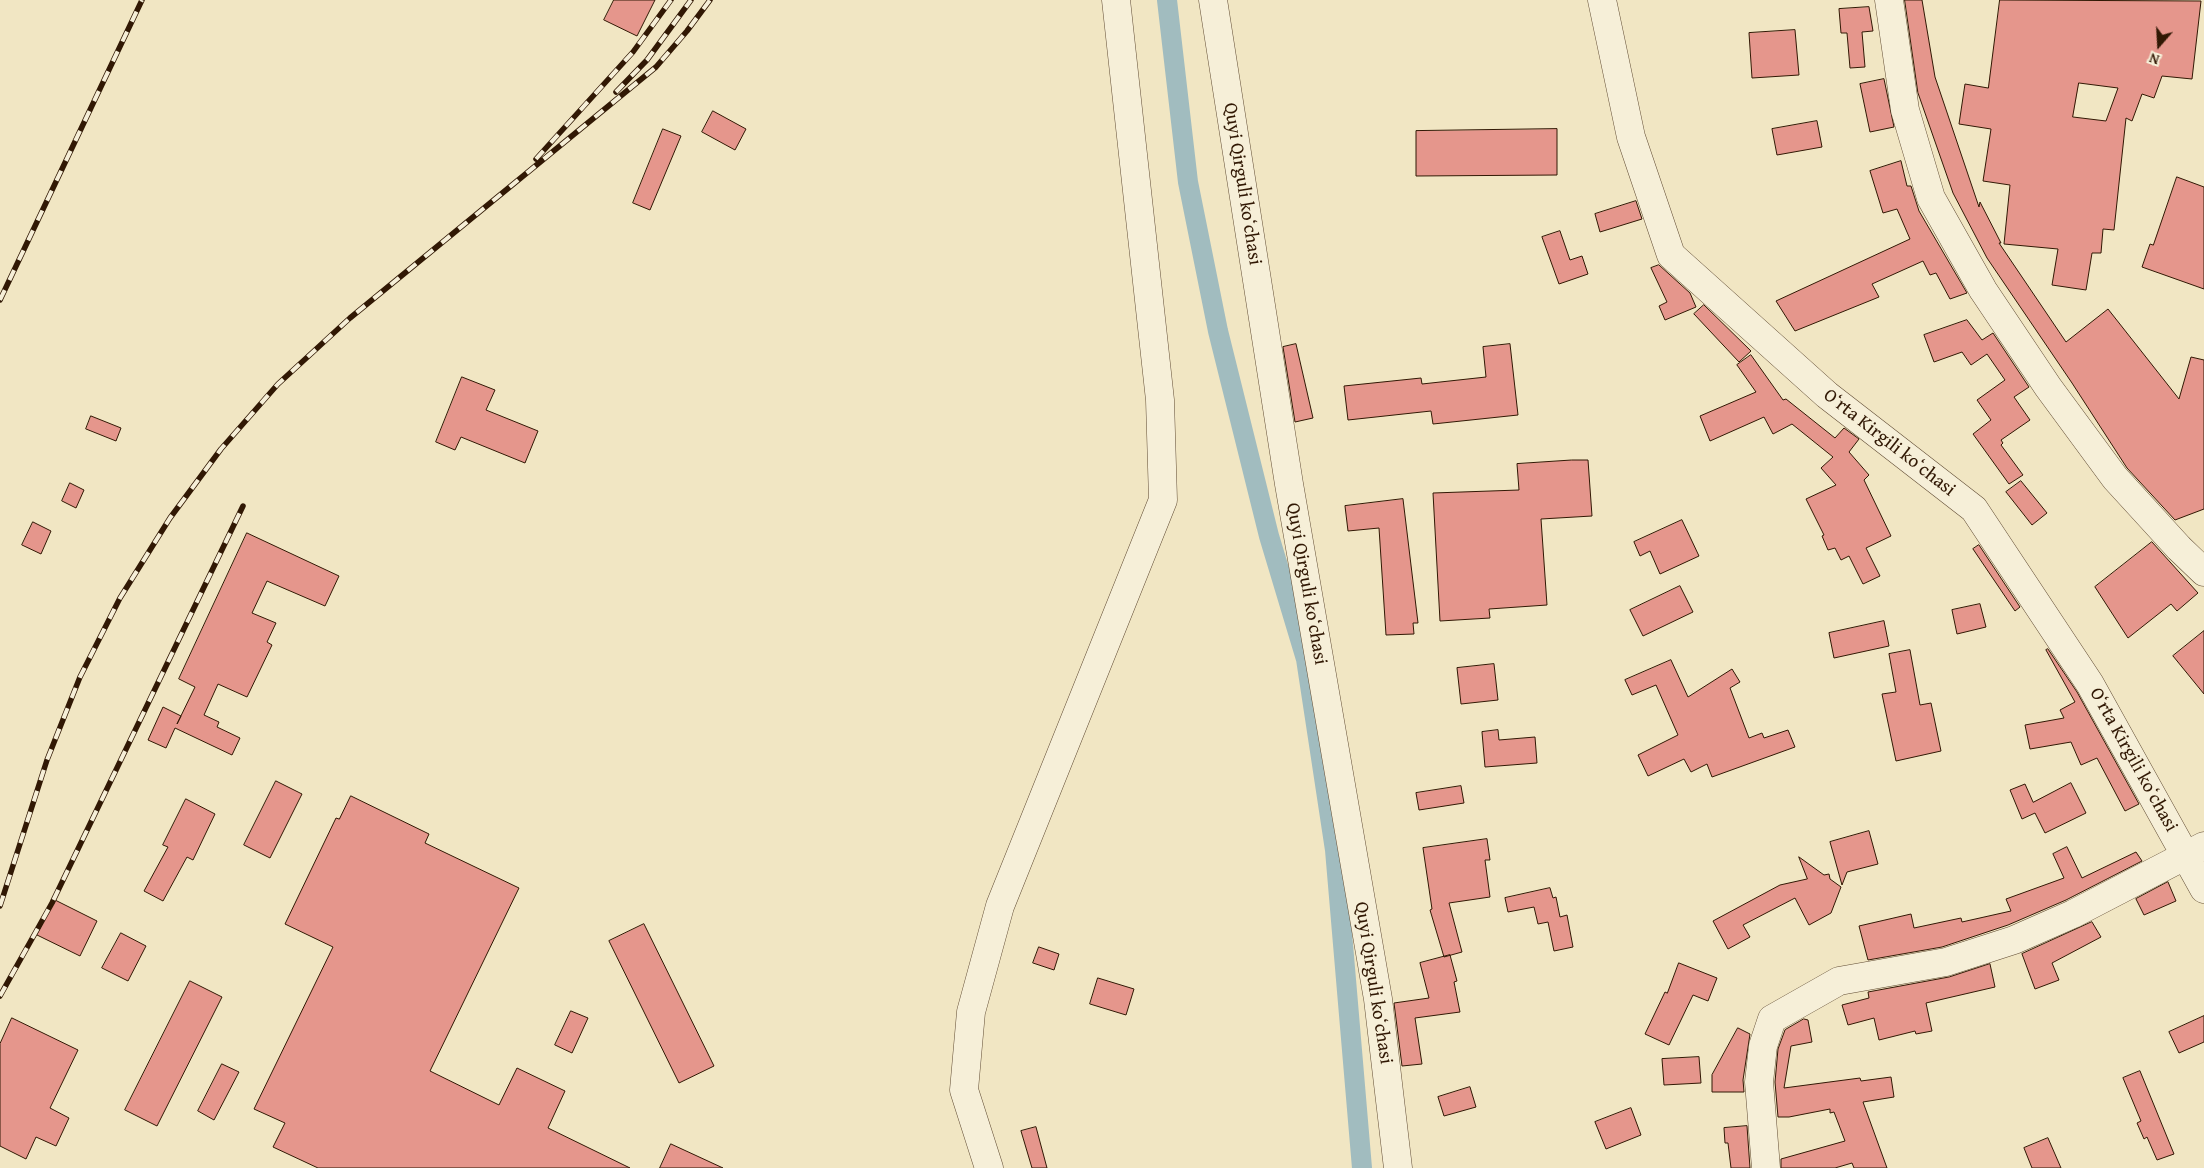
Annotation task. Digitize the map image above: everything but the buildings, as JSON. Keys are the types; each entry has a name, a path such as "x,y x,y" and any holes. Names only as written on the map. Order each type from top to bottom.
{"street":[{"path":"989,1168 964,1090 971,1012 1000,906 1163,500 1160,400 1116,0"},
{"name":"Quyi Qirguli koʻchasi","path":"1214,0 1289,484 1378,999 1398,1168"},
{"name":"Oʻrta Kirgili koʻchasi","path":"1602,0 1631,138 1671,255 1827,395 1974,509 2090,684 2195,851 2204,889"},
{"path":"1889,0 1905,110 1931,198 1983,290 2048,387 2115,478 2179,548 2204,572"},
{"path":"1766,1168 1759,1082 1763,1046 1772,1020 1839,981 1946,962 2014,940 2073,914 2195,851"}],"waterway":[{"path":"1167,0 1188,182 1218,331 1269,536 1306,659 1335,850 1362,1168"}],"railway":[{"path":"0,300 142,0"},
{"path":"536,159 633,52 671,0"},
{"path":"616,92 647,60 691,0"},
{"path":"0,906 47,760 80,677 120,598 170,518 221,449 278,384 350,318 656,67 687,31 710,0"},
{"path":"0,996 52,903 243,506"}]}
